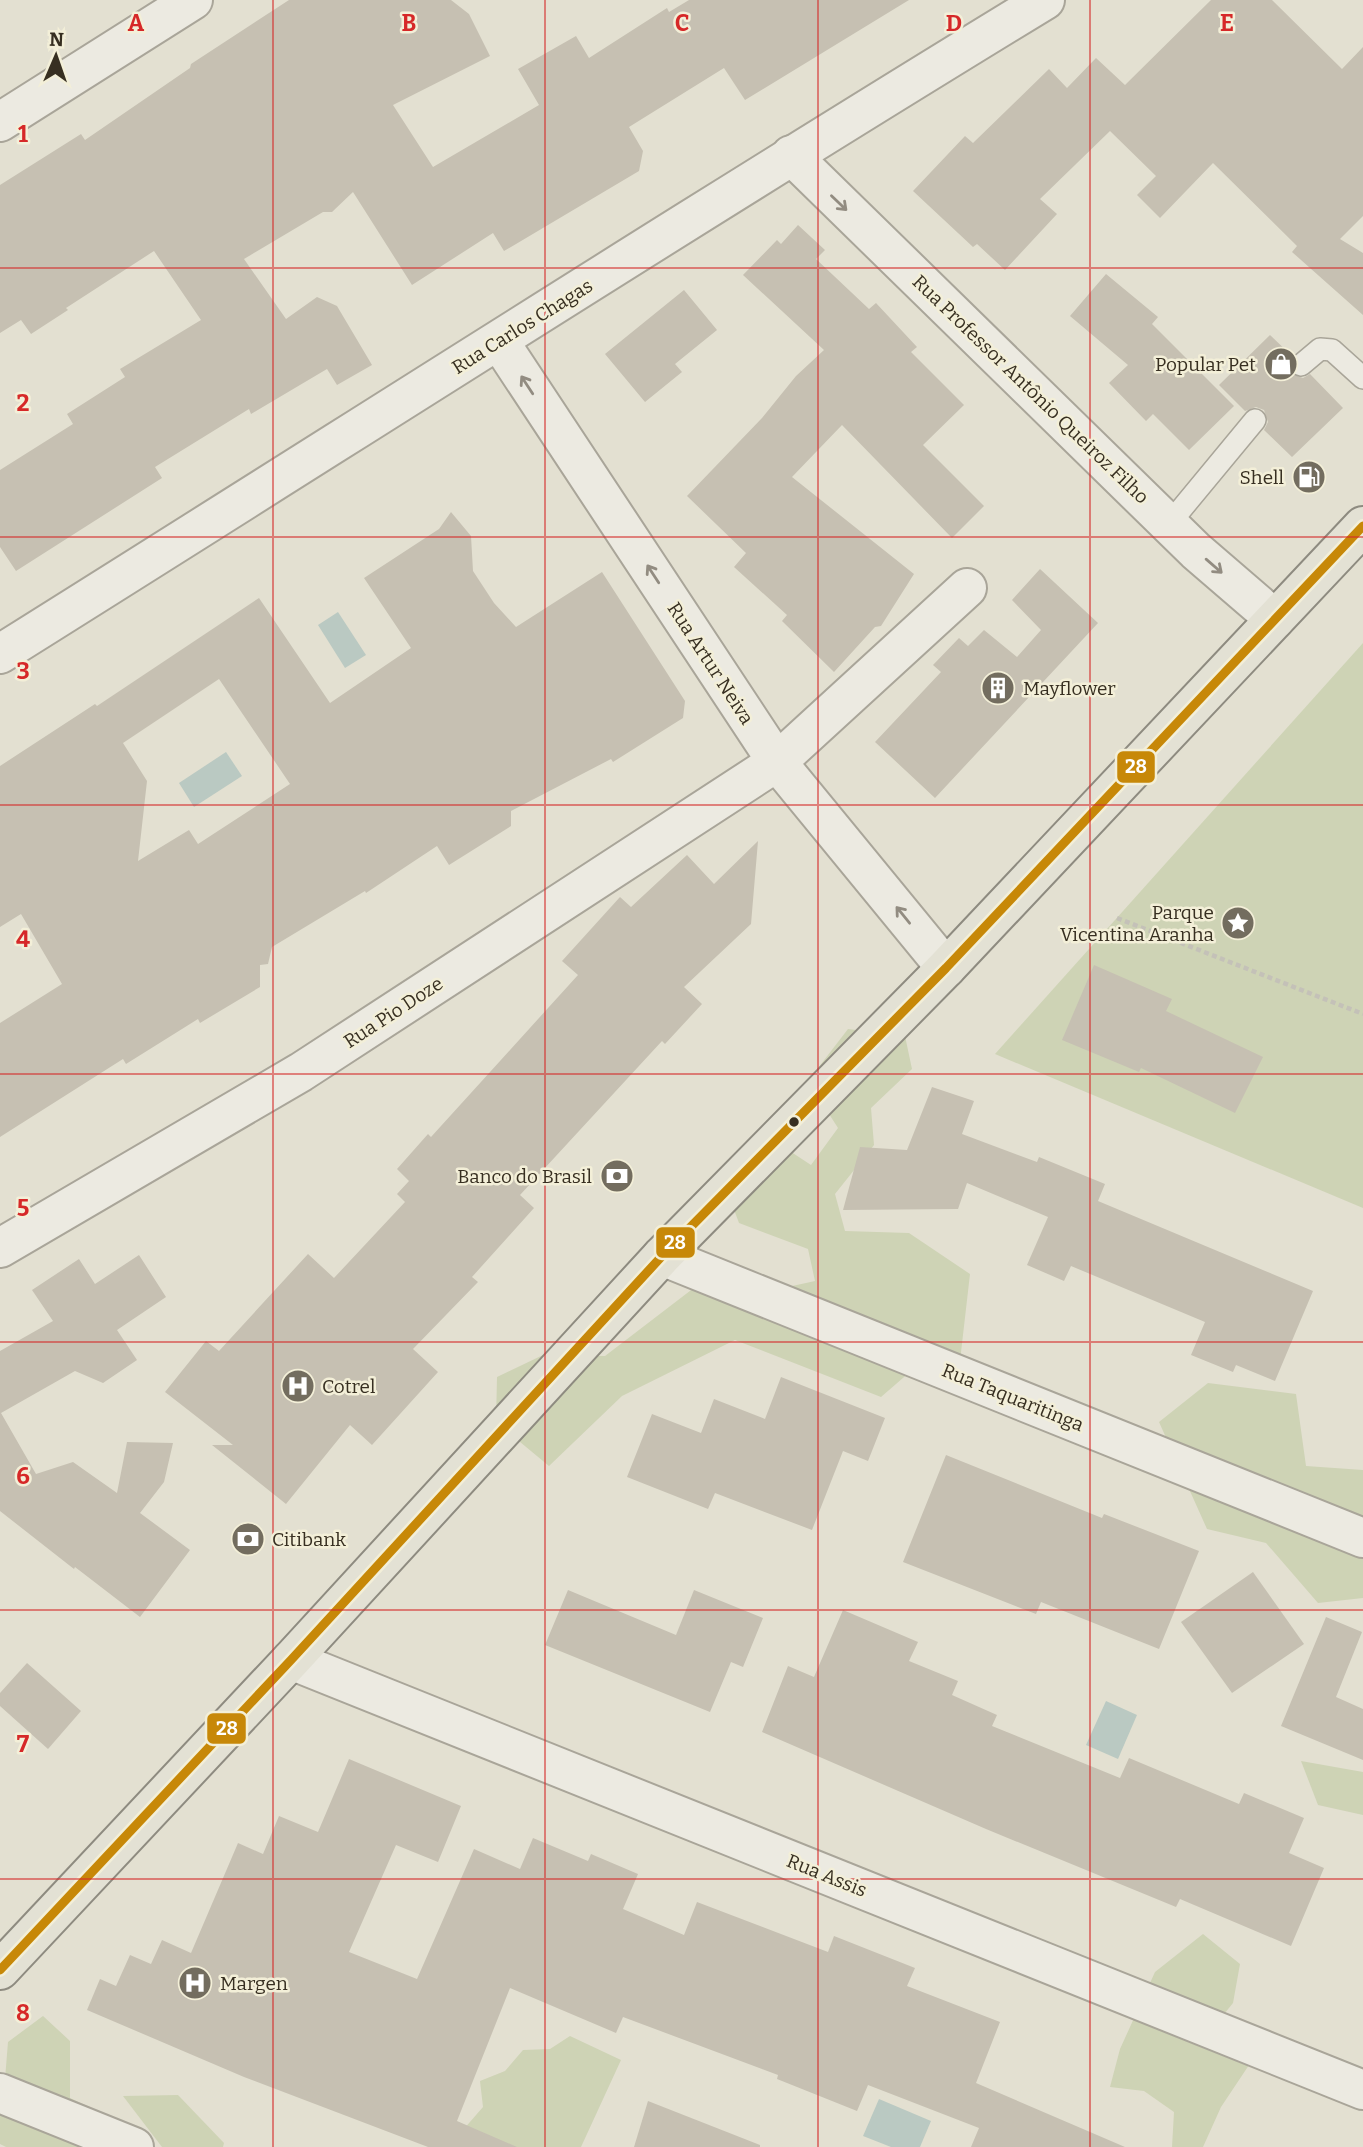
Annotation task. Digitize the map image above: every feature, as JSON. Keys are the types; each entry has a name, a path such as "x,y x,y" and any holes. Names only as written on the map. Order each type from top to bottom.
{"main road":[{"path":"0,1970 291,1660 662,1256 946,968 1363,526"}],"street":[{"path":"0,122 193,0"},
{"name":"Rua Carlos Chagas","path":"0,654 790,155 1045,0"},
{"name":"Rua Professor Antônio Queiroz Filho","path":"790,155 1196,551 1275,619"},
{"name":"Rua Artur Neiva","path":"499,341 777,762 946,968"},
{"name":"Rua Pio Doze","path":"0,1248 301,1072 777,762 967,588"},
{"name":"Rua Taquaritinga","path":"662,1256 1363,1538"},
{"name":"Rua Assis","path":"291,1660 1363,2090"},
{"path":"0,2093 134,2147"}],"lane":[{"path":"1301,365 1320,349 1332,350 1363,378"},
{"path":"1169,524 1255,420"}],"path":[{"path":"1117,918 1363,1014"}],"green space":[{"name":"Parque Vicentina Aranha","path":"1363,643 1363,1208 995,1054"},
{"path":"848,1029 905,1036 912,1069 871,1108 874,1145 835,1194 845,1231 909,1233 970,1274 960,1361 926,1358 881,1397 735,1340 622,1396 549,1466 496,1422 497,1377 543,1355 605,1356 699,1284 765,1292 815,1281 808,1249 739,1223 721,1175 767,1136 811,1165 838,1128 808,1081"},
{"path":"1208,1383 1296,1394 1306,1466 1363,1470 1363,1598 1318,1603 1266,1543 1207,1529 1159,1422"},
{"path":"1301,1761 1363,1772 1363,1815 1318,1805"},
{"path":"1203,1934 1240,1964 1233,2003 1207,2035 1251,2062 1221,2107 1203,2147 1172,2147 1174,2112 1144,2091 1110,2087 1120,2049 1155,1972"},
{"path":"43,2016 70,2041 70,2098 98,2111 122,2147 6,2147 0,2144 0,2072 5,2079 8,2042"},
{"path":"570,2036 621,2060 581,2147 458,2147 456,2138 483,2107 480,2081 505,2071 523,2050 550,2049"},
{"path":"178,2095 224,2143 223,2147 162,2147 123,2096"}],"shaded area":[{"path":"338,612 366,655 345,668 318,625"},
{"path":"226,752 242,776 194,807 179,783"},
{"path":"1106,1701 1137,1715 1118,1759 1086,1745"},
{"path":"879,2099 931,2121 920,2147 891,2147 863,2136"}],"building":[{"path":"289,0 451,0 469,14 490,56 393,105 433,167 539,105 518,69 576,36 589,58 667,8 669,12 689,0 909,0 745,100 724,68 629,127 643,151 639,171 504,251 493,233 412,285 353,192 332,212 323,212 244,259 286,319 317,297 337,306 372,365 337,385 327,369 251,414 249,409 155,467 162,478 16,571 0,547 0,470 73,424 67,414 125,377 120,369 201,320 154,251 31,334 21,320 0,333 0,185 81,134 85,140 190,68 191,64"},
{"path":"1211,0 1272,0 1342,69 1363,47 1363,216 1340,239 1363,253 1363,315 1292,252 1297,246 1213,163 1160,218 1137,195 1156,176 1110,131 1040,199 1057,214 1005,270 977,244 973,247 913,191 965,136 973,143 1049,69 1067,88 1096,58 1125,85"},
{"path":"798,225 825,250 816,259 869,309 876,303 917,347 911,352 964,405 923,445 984,506 952,538 842,425 792,477 914,574 881,626 875,627 834,672 782,621 787,615 734,567 746,553 687,496 762,418 796,376 824,350 743,275 777,240 781,244"},
{"path":"1106,274 1158,317 1152,324 1234,406 1189,450 1153,414 1146,421 1109,383 1128,365 1070,316"},
{"path":"684,290 717,330 675,364 682,372 645,402 605,354"},
{"path":"1270,335 1292,356 1288,367 1291,374 1303,378 1310,374 1343,408 1292,457 1264,430 1268,422 1264,410 1256,407 1245,411 1219,385"},
{"path":"451,512 471,536 473,571 494,603 516,627 602,572 685,701 683,718 613,762 611,759 511,811 511,826 449,865 437,846 366,893 365,891 272,947 268,964 260,965 260,987 200,1023 198,1019 126,1064 123,1059 0,1137 0,1023 62,984 21,914 0,927 0,766 95,704 97,706 259,598 330,703 411,648 364,578 439,529","holes":["219,679 290,784 198,844 189,830 138,861 147,781 123,743"]},
{"name":"Mayflower","path":"1040,569 1098,623 935,798 875,742 941,672 933,665 959,638 968,646 984,630 1017,657 1041,630 1012,600"},
{"path":"758,841 751,924 684,987 702,1004 665,1044 662,1041 520,1195 534,1208 472,1277 478,1282 413,1349 438,1372 372,1445 350,1425 286,1504 212,1445 233,1445 165,1392 206,1341 219,1351 308,1254 334,1278 405,1202 397,1194 409,1181 397,1169 428,1134 431,1137 578,975 562,961 620,897 631,907 687,855 714,884"},
{"path":"1094,965 1172,999 1166,1011 1263,1057 1235,1113 1141,1068 1139,1072 1062,1040"},
{"path":"932,1087 974,1101 962,1134 1037,1162 1039,1157 1105,1184 1098,1201 1313,1291 1275,1381 1236,1365 1233,1372 1191,1355 1205,1322 1071,1266 1064,1281 1027,1265 1048,1217 967,1183 958,1209 843,1210 860,1147 907,1150"},
{"path":"139,1255 166,1297 117,1330 137,1360 103,1383 75,1371 1,1413 36,1474 73,1462 117,1493 127,1442 173,1443 164,1482 140,1513 190,1550 140,1617 0,1511 0,1351 53,1321 32,1290 79,1259 95,1284"},
{"path":"781,1377 885,1418 868,1461 843,1451 812,1530 715,1493 708,1509 627,1477 652,1414 701,1433 714,1399 765,1419"},
{"path":"946,1455 1102,1518 1104,1514 1199,1551 1159,1649 1041,1602 1036,1614 903,1562"},
{"path":"1253,1572 1304,1644 1232,1693 1181,1622"},
{"path":"568,1590 676,1635 694,1590 763,1618 743,1667 731,1662 710,1712 545,1645"},
{"path":"843,1610 918,1642 909,1661 958,1681 952,1695 997,1715 992,1726 1120,1778 1129,1758 1239,1804 1244,1793 1304,1818 1289,1853 1324,1868 1291,1946 1180,1899 1176,1907 986,1829 762,1732 788,1666 814,1677"},
{"path":"1326,1617 1362,1632 1336,1697 1363,1709 1363,1760 1281,1726"},
{"path":"27,1663 81,1711 48,1749 0,1706 0,1693"},
{"path":"349,1759 461,1806 438,1862 396,1845 349,1952 417,1979 474,1849 520,1869 533,1838 588,1861 591,1854 638,1874 623,1909 684,1935 697,1902 828,1952 834,1936 915,1968 907,1986 1000,2022 976,2083 1125,2147 971,2147 979,2128 868,2085 857,2111 777,2079 778,2075 623,2017 616,2033 510,1988 457,2121 517,2147 428,2147 244,2077 87,2010 100,1979 116,1986 130,1955 151,1964 162,1940 191,1953 238,1843 263,1854 279,1816 318,1832"},
{"path":"648,2101 760,2145 760,2147 634,2147"}],"transit line":[{"name":"28","path":"0,1970 291,1660 662,1256 946,968 1363,526"}],"place":[{"name":"Popular Pet","path":"1281,364"},
{"name":"Shell","path":"1309,477"},
{"name":"Mayflower","path":"998,688"},
{"name":"Parque Vicentina Aranha","path":"1238,923"},
{"name":"Banco do Brasil","path":"617,1176"},
{"name":"Cotrel","path":"298,1386"},
{"name":"Citibank","path":"248,1539"},
{"name":"Margen","path":"195,1983"}]}
